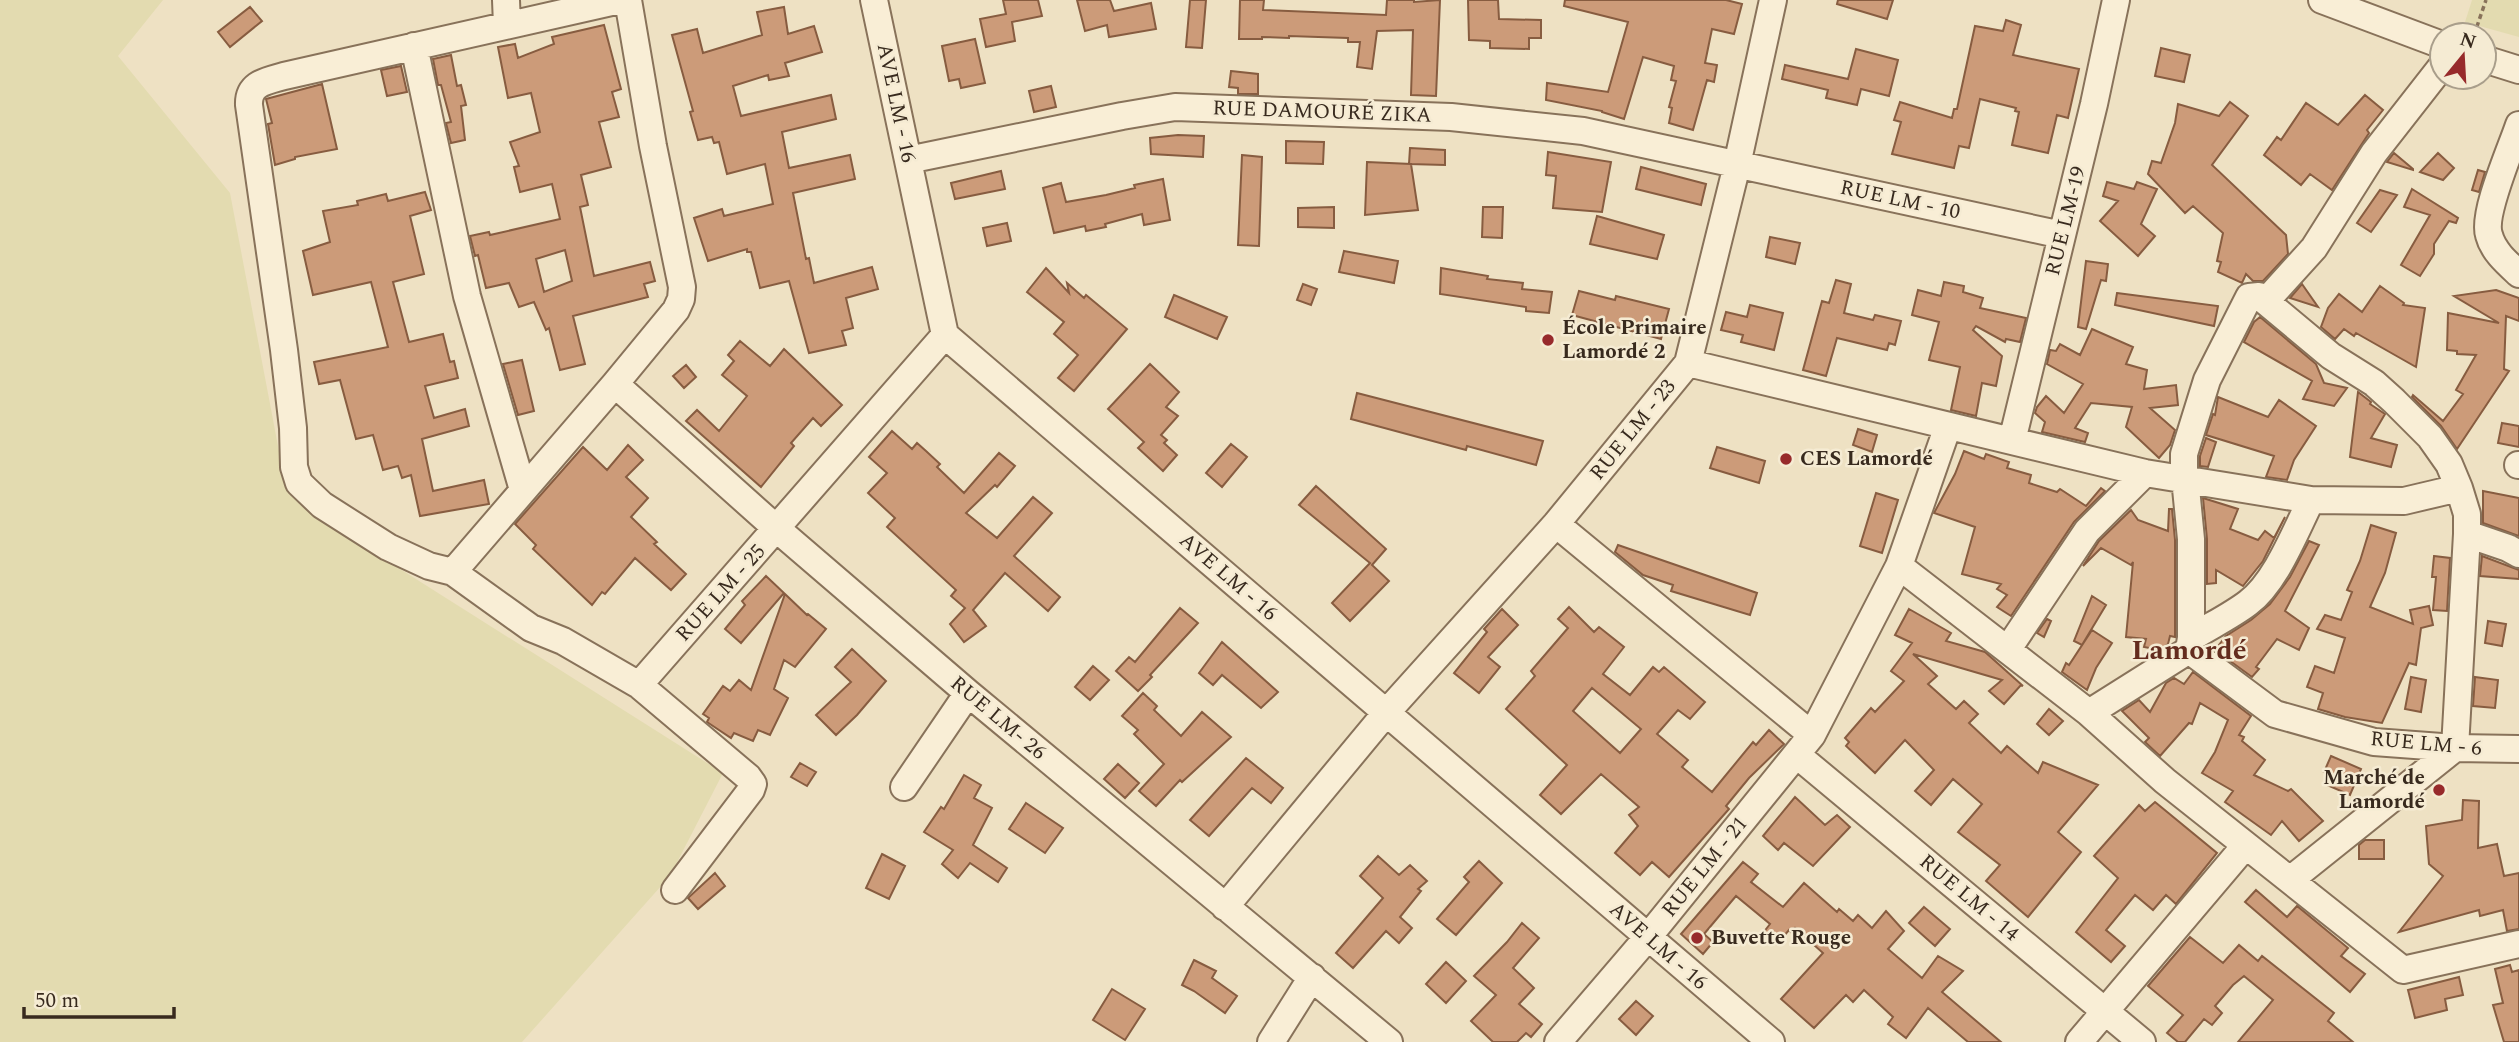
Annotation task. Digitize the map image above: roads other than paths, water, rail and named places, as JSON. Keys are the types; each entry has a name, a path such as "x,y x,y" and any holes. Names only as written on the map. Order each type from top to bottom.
{"street":[{"path":"620,0 507,13 414,46 266,81 251,91 249,105 284,350 296,475 306,492 350,524 418,561 453,572 531,628 563,642 639,685 748,777 753,784 751,790 676,890"},
{"path":"453,572 615,384 676,310 681,299 682,287 653,146 628,0"},
{"name":"AVE LM - 16","path":"874,0 945,335 1771,1042"},
{"name":"RUE LM - 23","path":"1224,907 1386,713 1556,524 1688,363 1737,165 1773,0"},
{"name":"RUE LM-19","path":"2012,442 2094,104 2116,0"},
{"path":"2322,0 2428,40"},
{"path":"414,46 467,296 523,491"},
{"path":"2498,63 2519,69"},
{"path":"2266,301 2314,248 2374,153 2428,84"},
{"name":"RUE DAMOURÉ ZIKA","path":"908,160 1157,109 1196,107 1439,117 1540,125 1583,131 1737,165"},
{"path":"2519,125 2490,209 2487,227 2489,239 2500,256 2519,274"},
{"name":"RUE LM - 10","path":"1737,165 2062,234"},
{"path":"2190,644 2191,539 2185,454 2207,380 2249,297 2257,295 2330,356 2374,383 2430,437 2449,464 2467,514 2455,748 2290,880"},
{"name":"RUE LM - 25","path":"639,685 945,335"},
{"path":"1688,363 2146,474 2186,481 2311,500 2404,502 2459,488"},
{"name":"RUE LM- 26","path":"615,384 777,529 968,693 1389,1042"},
{"name":"RUE LM - 21","path":"1558,1042 1648,937 1804,745 1899,566 1948,426"},
{"path":"2008,649 2081,539 2146,474"},
{"path":"2089,713 2248,603 2276,568 2311,500"},
{"name":"RUE LM - 14","path":"1556,524 2141,1042"},
{"path":"2467,534 2519,554"},
{"path":"1899,566 2089,713 2165,781 2403,970 2519,944"},
{"name":"RUE LM - 6","path":"2190,644 2275,714 2374,742 2519,749"},
{"path":"904,787 968,693"},
{"path":"2079,1042 2245,846"},
{"path":"1270,1042 1312,977"}],"place":[{"name":"École Primaire Lamordé 2","path":"1548,340"},
{"name":"CES Lamordé","path":"1786,459"},
{"name":"Marché de Lamordé","path":"2439,790"},
{"name":"Buvette Rouge","path":"1697,938"}],"district":[{"name":"Lamordé","path":"2189,650"}]}
